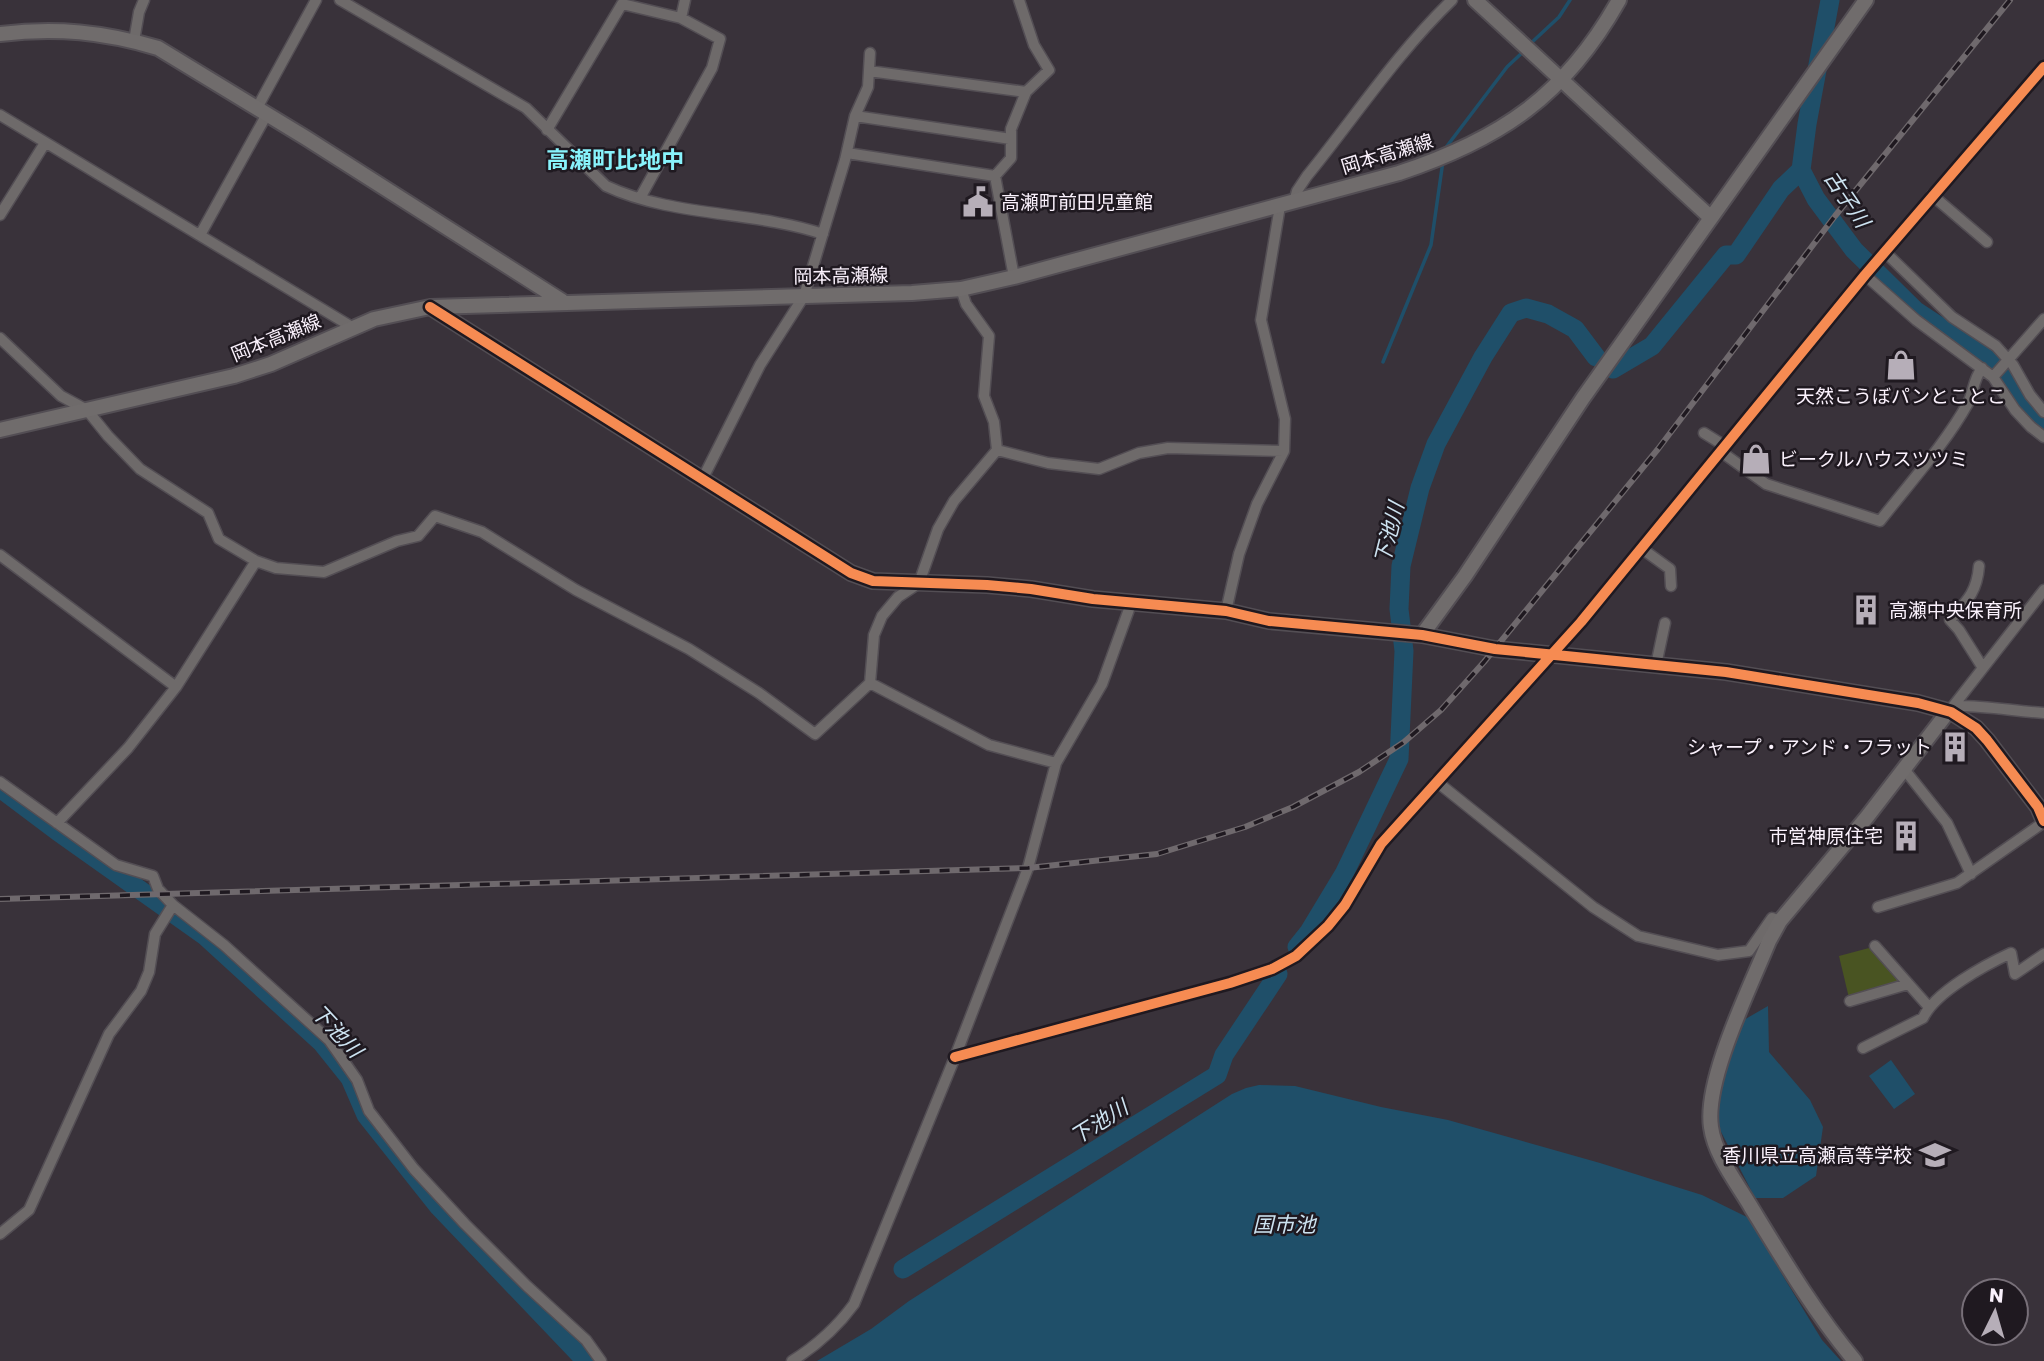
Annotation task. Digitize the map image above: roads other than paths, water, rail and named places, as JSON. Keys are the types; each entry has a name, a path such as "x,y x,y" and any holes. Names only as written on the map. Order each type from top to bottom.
{"street":[{"path":"134,41 144,0"},
{"path":"200,235 316,0"},
{"path":"340,0 526,108 606,186 622,194 707,213 794,224 824,234"},
{"path":"681,18 685,0"},
{"path":"995,176 1011,158 1010,129 1026,92 1049,70 1034,45 1019,0"},
{"path":"1226,611 1239,554 1252,517 1284,451 1285,419 1282,397 1262,335 1261,320 1287,204 1390,68 1422,29 1452,0"},
{"path":"1475,0 1710,217"},
{"name":"岡本高瀬線","path":"0,430 234,376 271,364 374,319 430,307 873,295 961,289 1014,277 1399,173 1476,144 1519,117 1545,96 1586,52 1619,0"},
{"path":"1423,635 1583,398 1866,0"},
{"path":"547,130 622,4 631,3 681,18 720,39 712,68 640,198"},
{"path":"0,34 27,30 89,31 158,48 563,302"},
{"path":"703,478 760,365 804,296 847,153 855,116 868,87 870,53"},
{"path":"869,71 1026,92"},
{"path":"955,1057 1230,983 1272,969 1296,956 1328,926 1345,905 1381,844 1581,622 1932,195 2042,72"},
{"path":"0,115 352,327"},
{"path":"855,116 1011,139"},
{"path":"0,215 46,143"},
{"path":"847,153 995,176"},
{"path":"995,176 1014,277"},
{"path":"1932,195 1987,242"},
{"path":"1885,252 1952,317 1996,346 2008,360 2029,395 2044,412"},
{"path":"1865,275 1916,320 1982,368 1995,374 2015,410 2044,436"},
{"path":"0,338 61,396 87,410 140,469 208,513 219,539 256,561 276,568 324,572 397,541 418,536 435,516 482,532 576,590 689,649 759,693 815,734 870,683 874,635 882,616 898,597 919,583 938,529 954,501 997,450 994,422 984,396 989,336 966,304 961,289"},
{"path":"430,307 851,573 873,581 998,586 1226,611 1269,621 1423,635 1495,649 1726,673 1874,694 1949,711 1976,728 1987,740 2038,807 2044,821 1956,883 1878,907"},
{"path":"1995,374 2044,319"},
{"path":"1704,433 1766,484 1880,521 1969,401 1974,379 1982,368"},
{"path":"997,450 1048,463 1099,468 1139,453 1168,448 1284,451"},
{"path":"1641,548 1670,569 1671,586"},
{"path":"0,555 176,687"},
{"path":"57,823 128,748 176,687 256,561"},
{"path":"1979,566 1978,582 1973,594 1950,620 1983,668"},
{"path":"1856,1361 1829,1330 1787,1268 1725,1163 1710,1126 1714,1082 1745,999 1780,921 1904,769 2044,590"},
{"path":"792,1361 816,1344 855,1304 955,1057 1027,867 1056,763 1102,684 1132,601"},
{"path":"1656,665 1665,623"},
{"path":"870,683 989,745 1056,763"},
{"path":"1949,711 1979,705 2007,711 2044,713"},
{"path":"1904,769 1947,823 1971,874"},
{"path":"1436,781 1593,907 1638,936 1718,955 1749,951 1772,918 1780,921"},
{"path":"0,782 116,865 153,876 170,909 225,945 329,1040 357,1080 369,1111 414,1169 518,1277 586,1340 601,1361"},
{"path":"0,1234 29,1210 109,1034 141,991 149,972 155,934 170,909"},
{"path":"1875,946 1928,1006"},
{"path":"1863,1048 1923,1018 1928,1006 1980,967 2011,953 2015,974 2044,954"},
{"path":"1850,1001 1908,984"}],"water":[{"path":"1768,1006 1769,1052 1810,1100 1823,1127 1816,1176 1783,1198 1755,1198 1718,1126 1719,1091 1742,1021"},
{"path":"1891,1060 1915,1094 1894,1109 1869,1076"},
{"name":"国市池","path":"1259,1085 1295,1086 1448,1120 1702,1195 1751,1219 1822,1340 1841,1361 817,1361 871,1329 909,1301 1232,1094"}],"waterway":[{"path":"1530,44 1559,17 1570,0"},
{"name":"古子川","path":"1830,0 1801,170 1816,199 1854,250 1916,311 1986,357 2009,379 2033,415 2044,425"},
{"path":"1444,150 1507,67 1525,50"},
{"path":"1383,362 1431,245 1443,161"},
{"name":"下池川","path":"1613,369 1652,346 1726,255 1736,255 1781,189 1801,170"},
{"name":"下池川","path":"1297,947 1344,874 1399,759 1404,651 1399,609 1401,566 1420,488 1436,444 1483,357 1511,313 1526,308 1548,314 1575,329 1596,357"},
{"name":"下池川","path":"0,788 205,936 322,1043 350,1078 366,1115 439,1207 586,1361"},
{"name":"下池川","path":"903,1269 1217,1075 1224,1055 1278,974"}],"railway":[{"path":"0,899 1028,868 1157,854 1245,827 1293,807 1359,772 1404,742 1441,710 1484,662 1658,449 1835,216 2010,0"}],"place":[{"name":"高瀬町前田児童館","path":"978,202"},
{"name":"天然こうぼパンとことこ","path":"1901,365"},
{"name":"ビークルハウスツツミ","path":"1756,459"},
{"name":"高瀬中央保育所","path":"1866,610"},
{"name":"シャープ・アンド・フラット","path":"1955,747"},
{"name":"市営神原住宅","path":"1906,836"},
{"name":"香川県立高瀬高等学校","path":"1935,1155"}],"district":[{"name":"高瀬町比地中","path":"615,160"}]}
